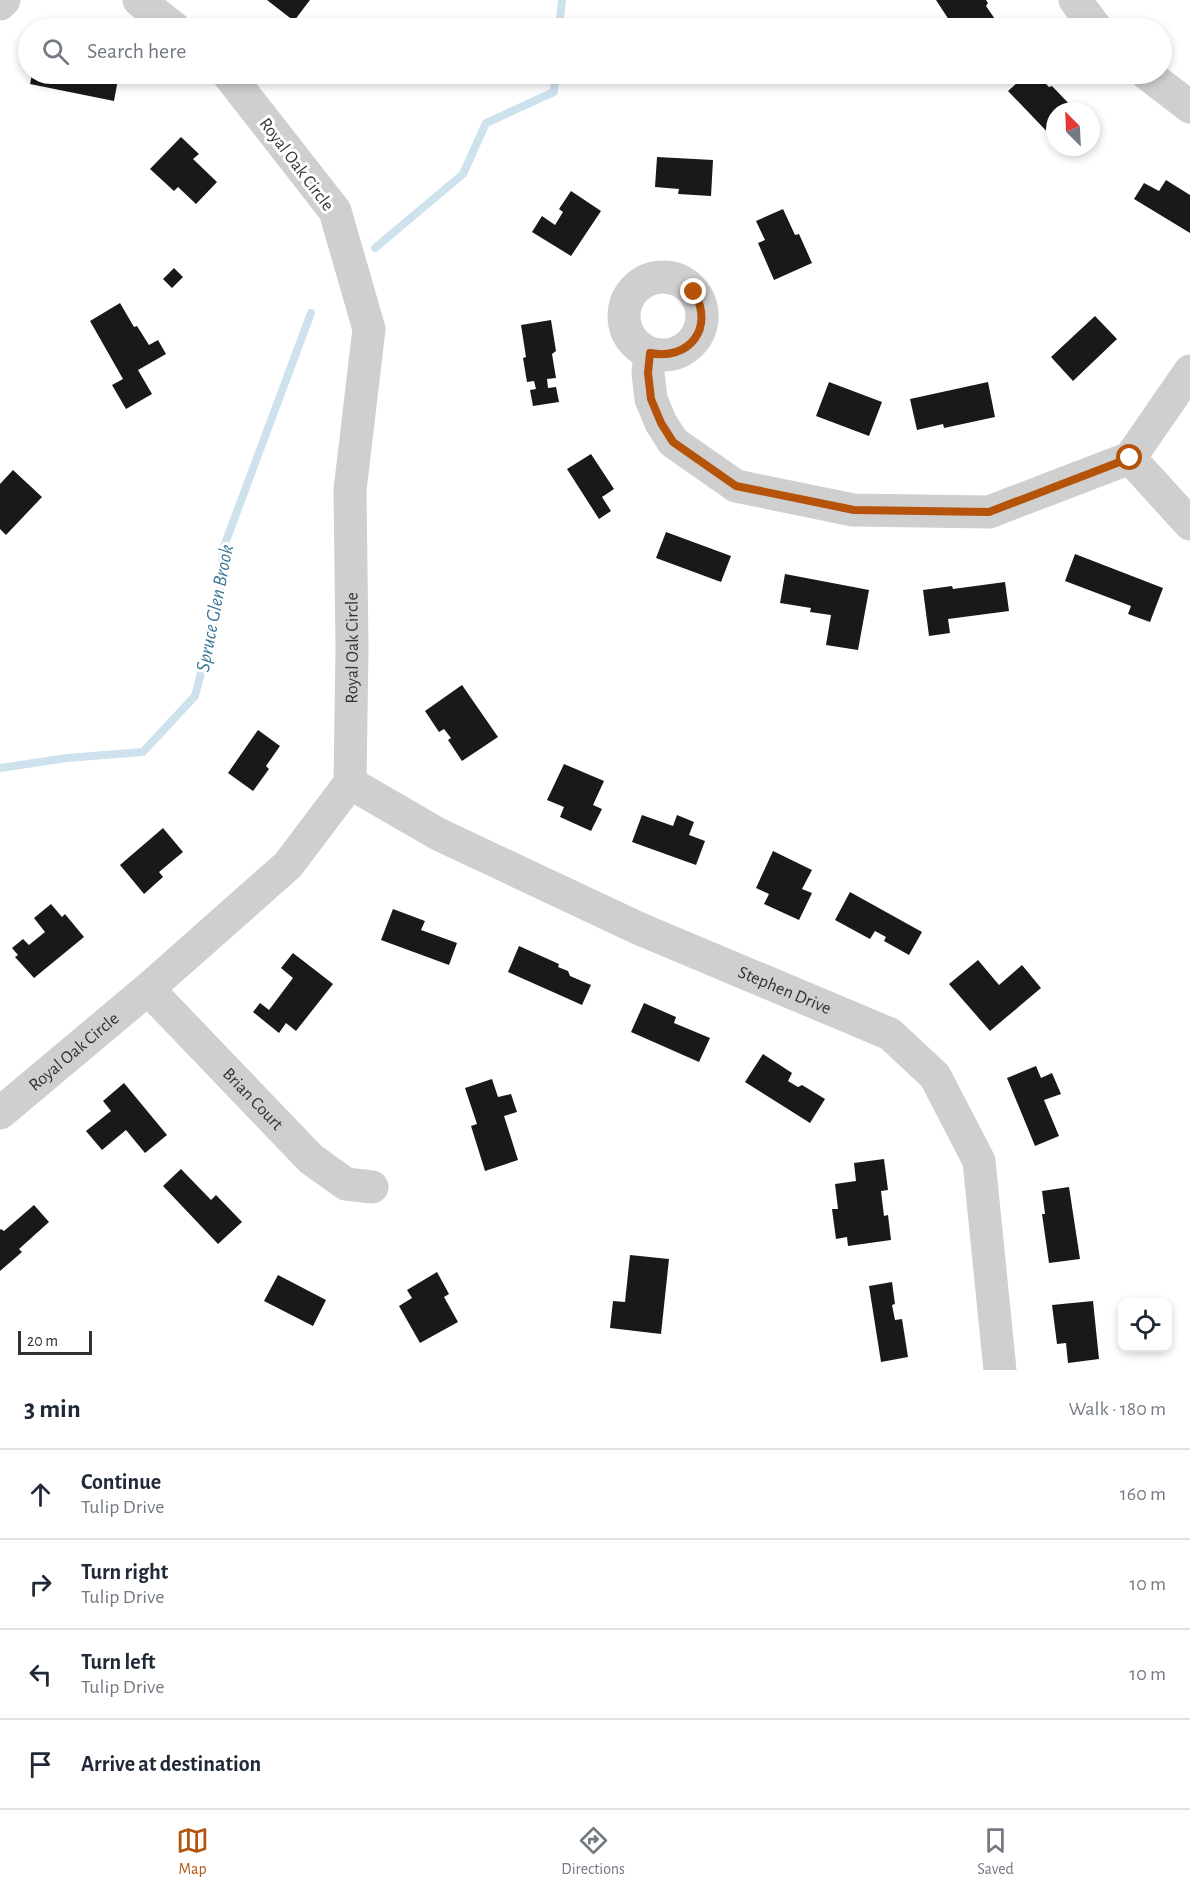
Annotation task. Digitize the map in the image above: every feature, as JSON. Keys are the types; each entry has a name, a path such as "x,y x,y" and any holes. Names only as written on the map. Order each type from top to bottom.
{"street":[{"path":"0,4 4,0"},
{"path":"139,0 162,18"},
{"path":"1075,0 1088,18"},
{"name":"Royal Oak Circle","path":"0,1113 147,989 288,865 350,783 352,648 350,490 369,329 335,211 236,84"},
{"path":"1160,84 1190,107"},
{"path":"650,353 648,373 651,399 661,423 673,442 736,486 854,510 989,512 1130,458 1190,370"},
{"path":"1130,458 1190,524"},
{"name":"Stephen Drive","path":"350,783 438,834 619,919 890,1034 934,1076 980,1161 1000,1370"},
{"name":"Brian Court","path":"147,989 311,1159 346,1184 372,1187"}],"building":[{"path":"267,0 310,0 296,18 290,18"},
{"path":"936,0 986,0 988,3 986,6 994,18 948,18"},
{"path":"30,84 117,84 114,101"},
{"path":"1016,84 1052,86 1067,102 1046,102 1046,131 1008,91"},
{"path":"181,137 199,154 193,159 217,182 196,204 178,187 174,191 150,169"},
{"path":"657,157 713,160 711,196 678,194 679,189 655,187"},
{"path":"1166,180 1190,195 1190,233 1134,199 1144,183 1159,191"},
{"path":"571,191 601,211 571,256 532,232 542,216 555,225 563,212 559,209"},
{"path":"783,209 795,235 799,234 812,263 774,280 758,243 765,240 756,221"},
{"path":"174,268 183,277 172,288 163,279"},
{"path":"120,303 134,327 137,326 149,345 158,340 166,354 138,370 152,394 126,409 112,385 123,379 90,321"},
{"path":"1095,316 1117,339 1073,381 1051,357"},
{"path":"551,320 556,351 552,354 556,378 547,379 548,388 556,387 559,402 533,406 530,390 536,389 534,381 527,382 521,325"},
{"path":"829,382 882,402 869,436 816,416"},
{"path":"988,382 995,417 944,428 943,424 917,430 910,399"},
{"path":"591,454 614,489 602,497 611,511 599,519 567,469"},
{"path":"13,470 42,497 6,535 0,529 0,484"},
{"path":"666,532 731,556 721,582 656,558"},
{"path":"1075,554 1163,588 1150,622 1128,614 1131,606 1065,581"},
{"path":"785,574 869,590 858,650 826,645 831,615 810,612 811,608 780,603"},
{"path":"1005,582 1009,611 948,619 950,633 929,636 923,590 952,586 953,589"},
{"path":"462,685 498,737 462,761 448,740 451,738 444,729 439,732 425,711"},
{"path":"258,730 280,746 266,766 269,769 253,791 228,773"},
{"path":"564,764 604,781 593,805 602,809 591,831 560,817 564,807 547,800"},
{"path":"642,815 673,826 677,815 694,822 689,835 705,841 696,865 632,842"},
{"path":"163,828 183,852 159,872 163,877 144,894 120,865"},
{"path":"773,851 812,870 802,889 812,893 799,920 764,904 769,894 756,888"},
{"path":"850,892 922,932 909,955 884,941 886,937 875,931 870,939 835,920"},
{"path":"51,904 62,917 65,914 84,937 34,978 15,957 18,955 12,948 23,939 29,945 45,932 34,918"},
{"path":"393,909 425,921 421,930 457,943 449,965 381,940"},
{"path":"519,946 559,964 558,967 568,971 570,976 591,985 582,1005 508,972"},
{"path":"293,953 333,984 296,1031 286,1023 279,1033 253,1012 260,1003 269,1010 293,978 281,968"},
{"path":"978,960 999,985 1022,965 1041,988 990,1031 949,984"},
{"path":"644,1003 676,1017 674,1023 710,1038 699,1062 631,1032"},
{"path":"763,1054 792,1073 788,1081 798,1087 802,1085 825,1099 810,1123 745,1082"},
{"path":"1036,1066 1041,1078 1052,1073 1061,1094 1044,1100 1059,1136 1035,1146 1007,1078"},
{"path":"492,1079 498,1097 511,1094 517,1112 504,1116 518,1160 485,1171 471,1126 477,1124 465,1088"},
{"path":"124,1083 167,1135 145,1153 126,1130 102,1150 86,1131 111,1111 103,1101"},
{"path":"884,1159 888,1190 881,1191 884,1216 888,1215 891,1240 848,1246 847,1237 836,1239 832,1209 838,1209 835,1184 856,1181 854,1163"},
{"path":"181,1169 211,1200 216,1195 242,1222 218,1244 163,1186"},
{"path":"1069,1187 1080,1259 1049,1263 1042,1214 1045,1214 1042,1191"},
{"path":"34,1205 49,1222 19,1249 22,1252 0,1271 0,1230 4,1231"},
{"path":"630,1255 669,1259 661,1334 610,1328 613,1301 625,1302"},
{"path":"437,1272 449,1294 444,1297 458,1322 420,1343 399,1306 412,1298 407,1290"},
{"path":"278,1275 326,1300 313,1326 264,1301"},
{"path":"892,1282 895,1304 892,1305 895,1320 902,1319 908,1357 881,1362 869,1286"},
{"path":"1093,1301 1099,1359 1068,1363 1066,1343 1057,1344 1052,1305"}],"waterway":[{"name":"Spruce Glen Brook","path":"560,18 562,0"},
{"name":"Spruce Glen Brook","path":"375,248 463,174 486,123 554,92 554,84"},
{"name":"Spruce Glen Brook","path":"0,768 67,758 143,752 195,696 218,608 223,549 311,313"}],"route":[{"path":"694,292 701,306 700,329 692,342 680,351 665,355 650,353 648,373 651,399 661,423 673,442 736,486 854,510 989,512 1130,458"}]}
